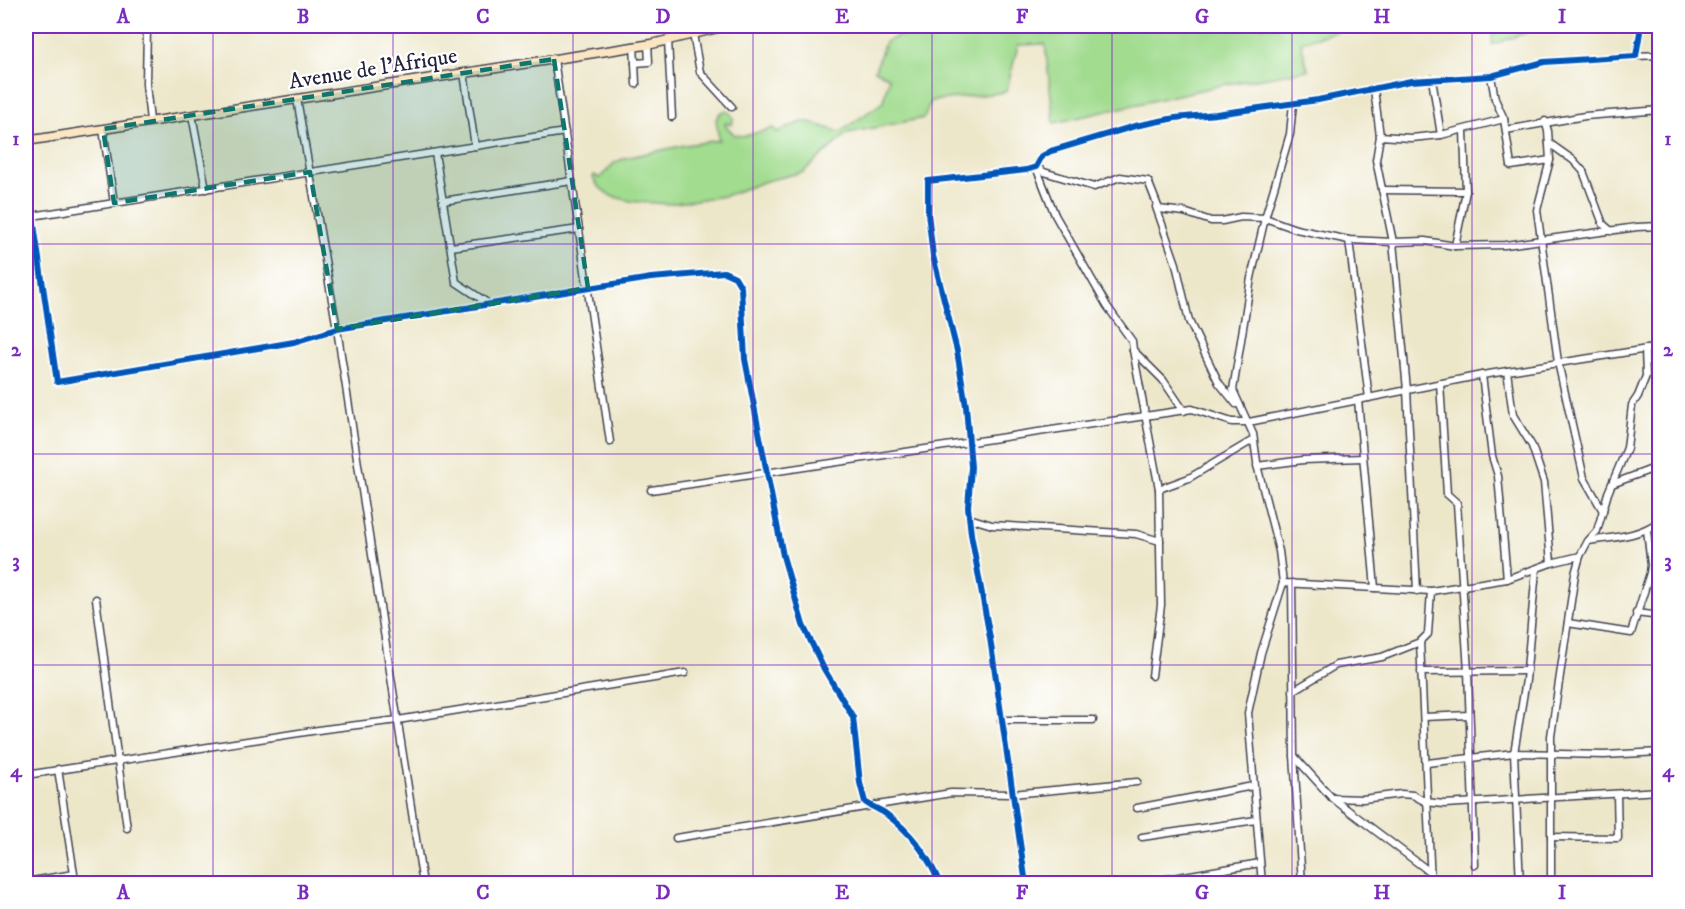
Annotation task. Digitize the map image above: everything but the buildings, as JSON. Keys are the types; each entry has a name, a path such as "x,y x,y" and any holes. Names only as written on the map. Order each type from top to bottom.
{"main road":[{"name":"Avenue de l'Afrique","path":"26,141 648,44 726,26"}],"street":[{"path":"147,26 146,84 150,121"},
{"path":"1636,56 1641,26"},
{"path":"693,34 700,72 732,107"},
{"path":"668,40 672,117"},
{"path":"635,63 649,62 648,44"},
{"path":"634,46 636,84"},
{"path":"1036,167 1042,156 1051,151 1135,126 1175,118 1293,103 1432,79 1491,76 1544,62 1659,55"},
{"path":"554,59 610,442"},
{"path":"464,73 475,146"},
{"path":"1491,76 1496,99 1504,119 1511,166 1550,160"},
{"path":"1432,79 1441,135"},
{"path":"1374,88 1380,135 1376,156 1393,242 1407,390 1417,591"},
{"path":"297,99 338,329 423,884"},
{"path":"1241,410 1233,390 1251,278 1265,218 1290,135 1293,103"},
{"path":"1506,130 1545,121 1659,110"},
{"path":"192,115 206,189"},
{"path":"1380,135 1416,138 1441,135 1504,119"},
{"path":"1545,121 1550,160 1537,210 1558,362 1584,478 1603,511"},
{"path":"103,129 114,203"},
{"path":"1455,246 1466,191 1464,130"},
{"path":"32,216 565,132"},
{"path":"1549,143 1573,160 1583,171 1603,225 1612,231"},
{"path":"435,153 456,282 489,305"},
{"path":"1036,167 1058,221 1107,306 1131,341 1159,489 1161,605 1152,676"},
{"path":"1026,884 969,518 971,476 966,406 957,351 934,264 930,236 928,181 1020,171 1036,167 1044,172 1094,187 1119,177 1148,181 1176,264 1189,321 1220,383 1249,422 1257,466 1279,551 1283,583 1261,653 1248,714 1262,884"},
{"path":"26,170 57,382 283,344 338,329 651,278 718,272 731,274 739,280 745,359 783,556 803,625 824,669 853,717 862,796 865,802 888,815 909,834 929,859 940,884"},
{"path":"443,201 572,181"},
{"path":"1382,190 1466,191"},
{"path":"1154,201 1159,209 1184,212 1211,221 1241,217 1265,218 1296,229 1349,240 1425,241 1455,246 1505,245 1659,226"},
{"path":"451,247 579,229"},
{"path":"1349,240 1370,398"},
{"path":"651,490 1192,409 1232,422 1249,422 1482,375 1659,347"},
{"path":"1543,884 1551,882 1551,736 1575,574 1580,556 1588,541 1597,531 1612,484 1627,448 1632,405 1646,376 1645,349"},
{"path":"1133,350 1163,380 1184,411"},
{"path":"1507,371 1513,415 1532,446 1544,482 1551,563"},
{"path":"1482,375 1492,456 1498,476 1507,579"},
{"path":"1440,383 1448,494 1457,503 1468,671 1474,865"},
{"path":"1358,400 1375,588"},
{"path":"1159,489 1190,478 1253,440"},
{"path":"1257,466 1303,460 1363,458"},
{"path":"1612,484 1659,466"},
{"path":"969,518 992,525 1136,534 1160,541"},
{"path":"1588,541 1628,536 1647,530 1659,521"},
{"path":"1568,623 1631,633 1650,568 1647,530"},
{"path":"1283,583 1431,591 1507,579 1551,563 1580,556"},
{"path":"1650,568 1659,569"},
{"path":"1520,884 1514,753 1526,671 1536,570"},
{"path":"1292,584 1294,755 1302,884"},
{"path":"1293,691 1336,665 1382,657 1420,642 1428,634 1431,591"},
{"path":"96,599 127,828"},
{"path":"1636,613 1659,616"},
{"path":"1420,642 1431,884"},
{"path":"1422,672 1526,671"},
{"path":"26,775 398,720 685,673"},
{"path":"1424,717 1470,715"},
{"path":"1001,720 1093,720"},
{"path":"1427,764 1514,753 1604,755 1659,752"},
{"path":"1294,755 1332,798 1431,872"},
{"path":"26,882 74,874 58,770"},
{"path":"676,838 951,793 1012,794 1137,782"},
{"path":"1137,807 1253,786"},
{"path":"1332,798 1363,799 1401,794 1413,795 1426,802 1444,804 1659,791"},
{"path":"1551,837 1618,838 1617,794"},
{"path":"1142,837 1256,820"},
{"path":"1138,884 1260,863"}],"highlighted area":[{"path":"554,59 588,288 337,329 310,172 114,203 103,129"}],"green space":[{"path":"922,26 1354,26 1301,42 1308,70 1222,85 1054,123 1045,44 1018,45 1006,92 931,101 924,118 848,133 803,172 766,181 725,196 668,204 630,201 611,196 598,186 593,178 594,175 600,178 614,163 625,158 719,140 716,119 721,112 727,111 732,115 732,125 726,123 725,125 735,135 745,136 773,128 777,132 802,122 840,132 883,102 889,78 875,70 885,42"},
{"path":"1493,26 1544,26 1492,45"}],"cycle path":[{"path":"1026,884 990,638 971,534 968,507 971,467 966,406 957,351 933,256 928,213 928,181 1026,170 1036,167 1042,156 1051,151 1135,126 1175,118 1318,100 1411,81 1491,76 1544,62 1636,56 1641,26"},
{"path":"26,170 57,382 294,342 337,329 651,278 724,272 735,277 741,287 745,359 783,556 803,625 824,669 853,717 860,783 865,802 886,814 911,836 930,863 940,884"}]}
